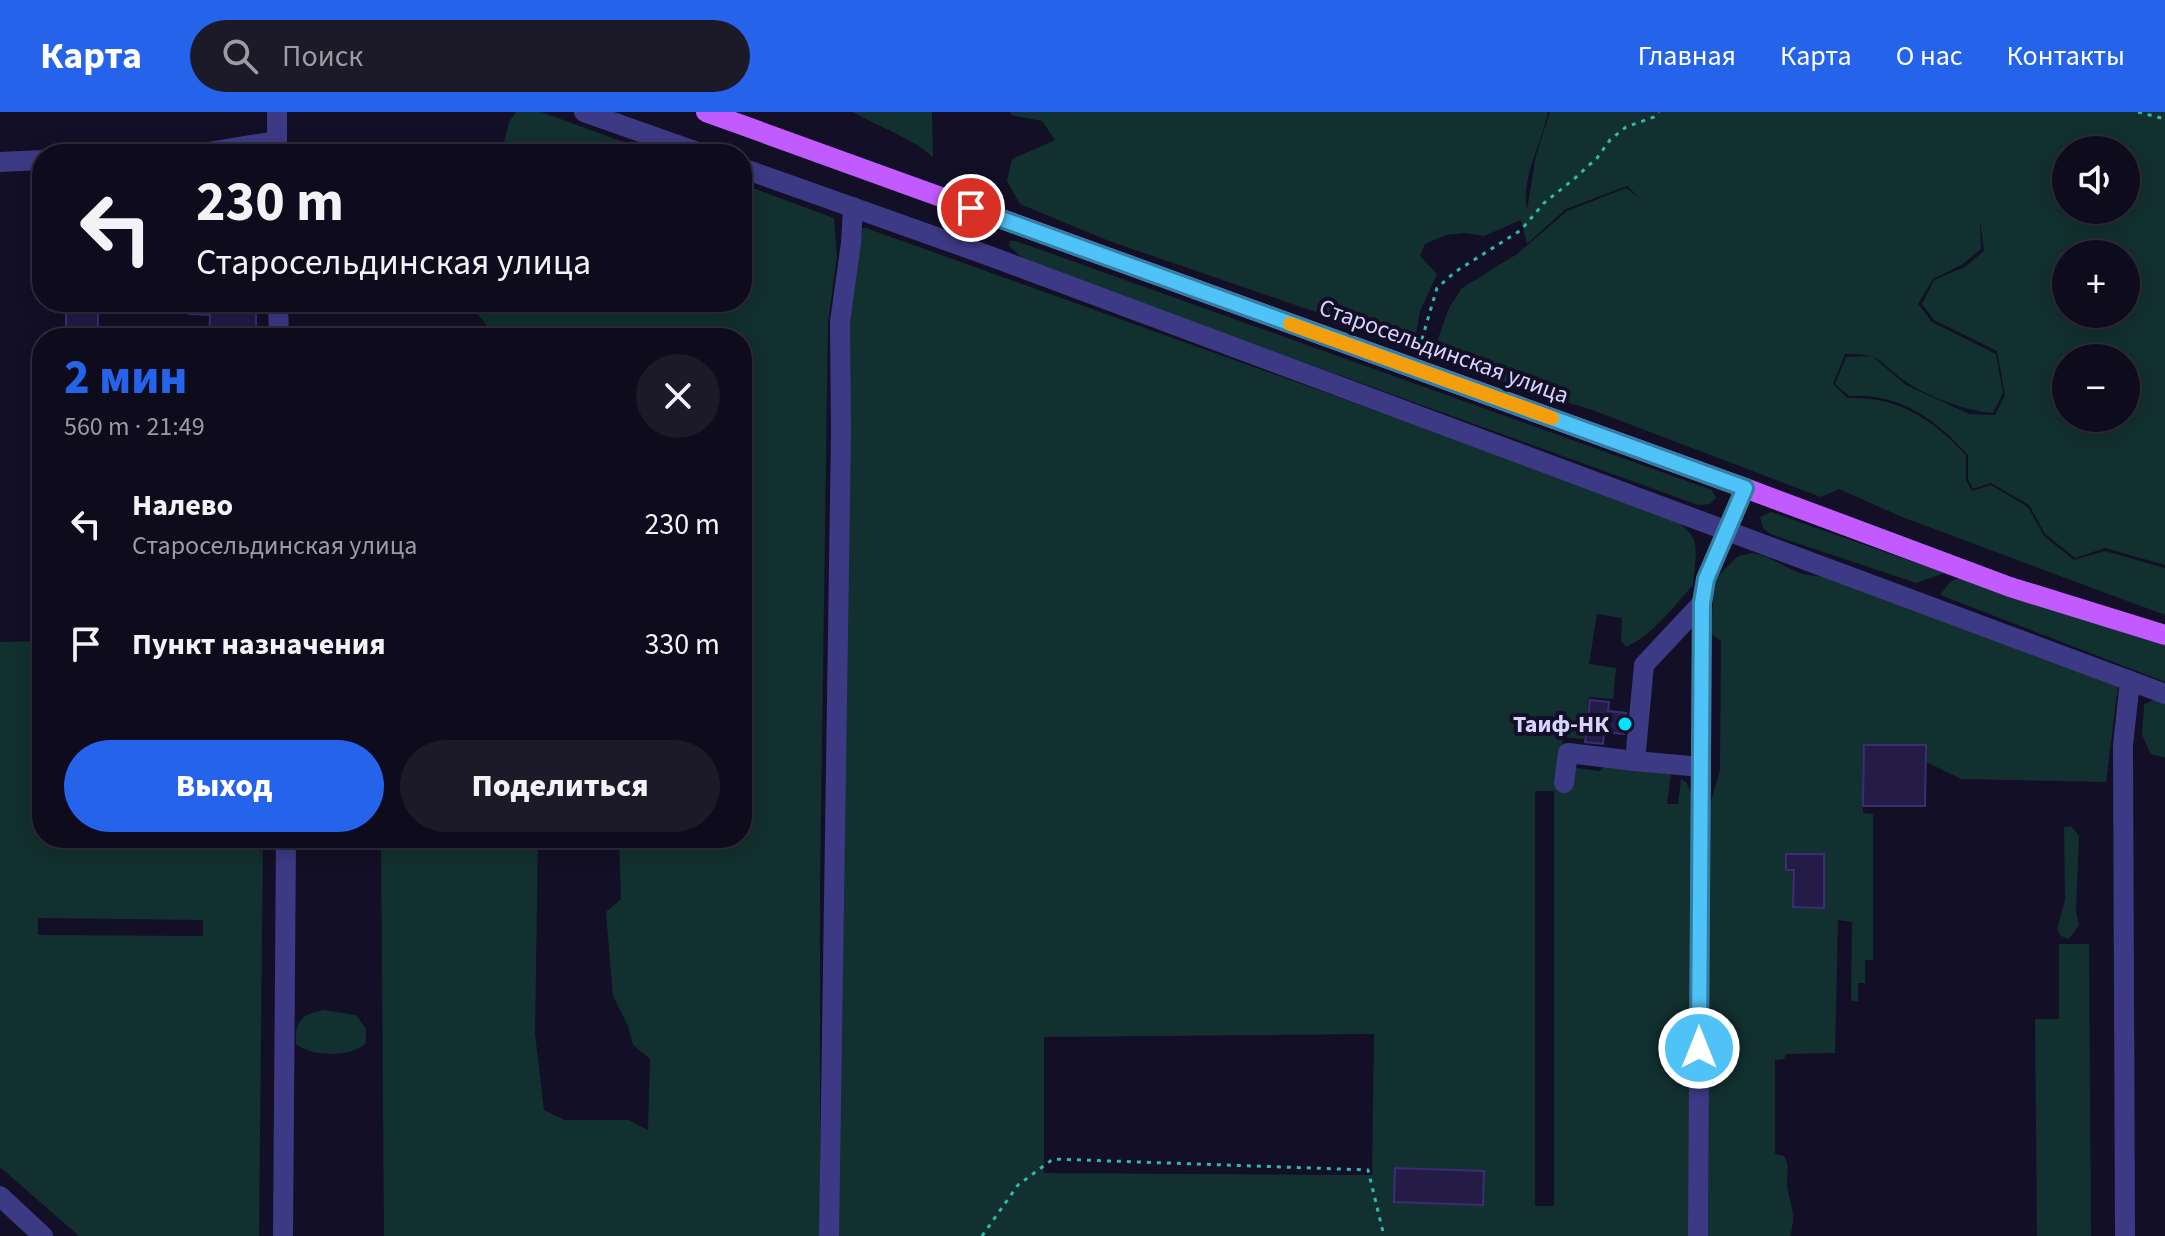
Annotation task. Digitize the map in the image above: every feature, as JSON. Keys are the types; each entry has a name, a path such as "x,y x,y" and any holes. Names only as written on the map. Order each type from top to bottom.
{"main road":[{"name":"Старосельдинская улица","path":"706,112 2010,587 2165,635"}],"street":[{"path":"276,144 277,112"},
{"path":"584,112 675,144"},
{"path":"0,162 32,160"},
{"path":"752,172 2165,694"},
{"path":"829,1236 840,322 853,207"},
{"path":"1698,1236 1702,603 1706,579 1745,488"},
{"path":"1635,761 1644,665 1702,603"},
{"path":"2125,1236 2123,745 2130,681"},
{"path":"1564,783 1568,753 1701,767"},
{"path":"283,1236 286,848"},
{"path":"0,1196 43,1236"}],"path":[{"path":"1412,368 1424,338 1430,305 1437,288 1455,272 1521,230 1544,203 1574,179 1618,134 1659,112"},
{"path":"2138,112 2165,119"},
{"path":"982,1236 1018,1185 1053,1159 1368,1170 1384,1236"}],"green space":[{"path":"516,112 541,112 629,144 504,144 509,122"},
{"path":"853,112 932,112 933,157 925,150"},
{"path":"1010,112 1548,112 1529,172 1527,210 1536,155 1550,112 2165,112 2165,565 2105,548 2075,558 2045,534 2029,505 1991,483 1973,489 1968,479 1968,455 1943,430 1900,404 1867,396 1849,396 1835,384 1846,357 1869,356 1845,354 1833,384 1848,398 1883,401 1913,412 1927,421 1966,455 1966,480 1972,491 1991,485 2028,507 2044,536 2074,560 2105,551 2165,568 2165,615 1902,517 1839,489 1821,497 1595,411 1475,373 1443,356 1438,339 1449,308 1462,288 1517,254 1567,211 1626,188 1641,199 1627,186 1566,209 1527,244 1521,220 1484,236 1464,233 1446,235 1425,244 1420,256 1437,274 1420,311 1415,340 1386,336 1109,241 1020,204 1007,181 1012,159 1055,140 1042,121 1011,115","holes":["1980,220 1984,251 1965,267 1934,280 1922,304 1934,320 1997,351 2005,395 1995,415 1969,414 1906,385 1874,357 1905,381 1936,398 1982,412 1993,413 2003,393 1996,354 1932,322 1918,304 1933,279 1963,264 1981,249"]},
{"path":"752,188 834,218 837,256 828,322 820,884 820,1236 384,1236 381,848 538,848 535,1034 544,1110 565,1120 629,1120 648,1130 650,1059 633,1045 628,1026 613,996 606,912 621,899 619,848 752,848 752,328 489,328 476,312 752,312"},
{"path":"866,228 1641,505 1668,517 1689,532 1696,550 1693,585 1654,628 1626,647 1621,641 1622,618 1597,614 1589,664 1616,668 1613,699 1589,697 1584,739 1563,737 1558,785 1576,768 1600,771 1604,766 1671,774 1667,804 1678,804 1681,779 1692,794 1691,1236 838,1236 844,325 858,229","holes":["1535,791 1554,791 1554,1206 1535,1206","1374,1034 1372,1175 1044,1173 1044,1037"]},
{"path":"1010,241 1712,490 1716,498 1710,504 1698,505 1056,273 1023,259 1009,246"},
{"path":"1771,512 1945,573 1916,583 1770,534 1763,528 1760,517"},
{"path":"1753,553 1804,574 1825,576 2118,686 2106,782 1961,779 1926,762 1926,744 1863,744 1863,813 1873,814 1873,960 1865,960 1865,983 1858,983 1858,1001 1851,1001 1852,922 1838,920 1835,1053 1786,1054 1784,1059 1775,1060 1775,1154 1784,1156 1788,1166 1787,1182 1793,1213 1790,1236 1708,1236 1710,805 1720,770 1721,641 1711,634 1714,580 1738,556"},
{"path":"1960,578 2165,645 2165,682 1940,595 1951,581"},
{"path":"32,641 32,848 263,848 259,1236 79,1236 0,1167 0,642","holes":["38,918 203,920 203,936 38,935"]},
{"path":"2153,700 2165,701 2165,758 2151,754 2142,735 2144,705"},
{"path":"2071,826 2079,836 2076,912 2079,925 2069,939 2061,936 2057,929 2065,900 2064,827"},
{"path":"2059,944 2089,944 2091,1236 2037,1236 2035,1019 2059,1019"},
{"path":"323,1010 356,1015 366,1029 366,1043 351,1051 331,1054 311,1051 296,1044 296,1030 301,1020"}],"building":[{"path":"66,312 98,312 98,328 66,328"},
{"path":"256,312 256,328 209,328 210,315 189,314"},
{"name":"Таиф-НК","path":"1590,700 1609,702 1608,711 1626,713 1624,734 1604,732 1603,744 1585,742"},
{"path":"1864,745 1926,745 1925,806 1863,806"},
{"path":"1786,854 1824,854 1824,908 1793,907 1794,870 1786,870"},
{"path":"1395,1168 1484,1171 1483,1205 1394,1202"}],"slow traffic":[{"path":"1290,324 1552,418"}],"place":[{"name":"Таиф-НК","path":"1625,724"}],"route":[{"path":"971,208 1745,488 1706,579 1702,603 1699,1048"}]}
